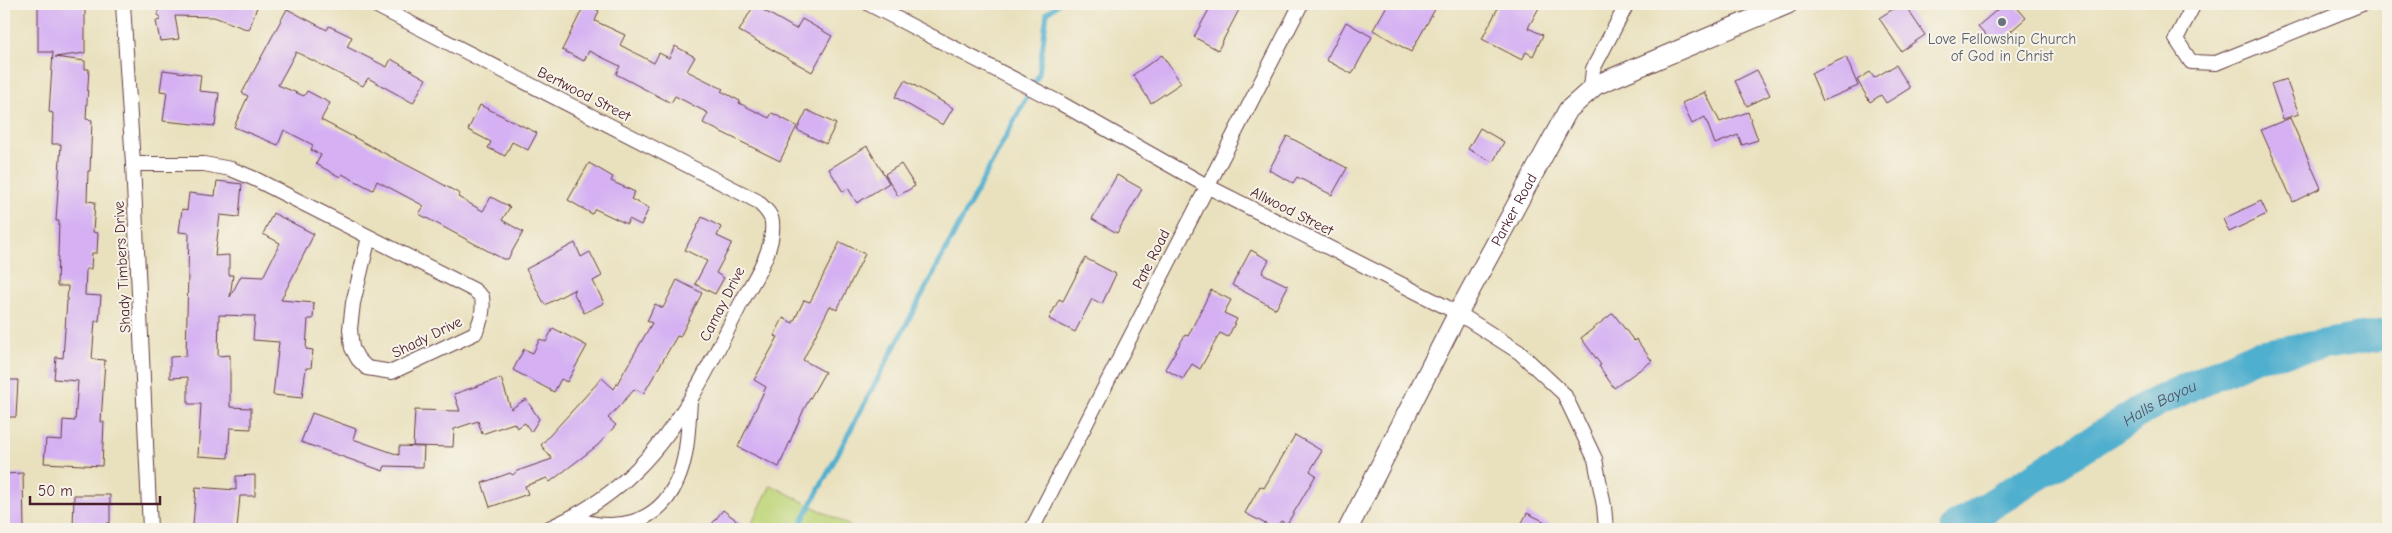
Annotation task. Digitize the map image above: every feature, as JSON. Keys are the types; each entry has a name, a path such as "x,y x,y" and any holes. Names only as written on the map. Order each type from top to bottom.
{"main road":[{"name":"Parker Road","path":"1348,529 1458,313 1568,110 1591,88 1788,4"}],"street":[{"name":"Shady Timbers Drive","path":"123,4 134,164 150,529"},
{"name":"Bertwood Street","path":"373,4 757,201 766,210 772,221"},
{"name":"Pate Road","path":"1032,529 1301,4"},
{"path":"1591,88 1593,69 1627,4"},
{"path":"2194,4 2176,38 2191,62 2216,63 2362,4"},
{"name":"Allwood Street","path":"877,6 1062,104 1207,186 1458,313 1519,352 1564,394 1595,459 1604,506 1606,529"},
{"name":"Shady Drive","path":"134,164 204,164 231,169 255,179 474,290 482,297 484,307 481,322 475,333 392,372 367,368 358,359 352,348 350,329 353,304 369,237"},
{"name":"Camay Drive","path":"546,529 573,518 600,500 637,469 661,441 704,377 769,249 772,221"},
{"name":"Camay Drive","path":"573,518 591,525 617,526 640,520 661,505 677,482 685,453 691,398"}],"green space":[{"path":"771,485 856,529 749,529"}],"building":[{"path":"38,4 85,4 85,53 55,57 85,61 85,69 89,69 86,119 92,120 87,201 95,202 93,232 98,233 97,253 92,253 91,269 86,269 85,295 101,296 99,321 95,321 92,359 105,360 101,422 104,422 102,466 44,463 46,439 62,440 63,420 75,421 78,381 54,379 56,357 63,358 68,286 57,286 59,221 56,221 61,144 52,144 53,113 49,112 53,52 38,52"},
{"path":"158,4 258,4 249,30 214,17 175,16 179,39 160,41 156,21 160,20"},
{"path":"585,4 599,11 595,21 625,35 620,45 654,63 659,53 669,58 675,46 695,57 687,71 723,89 721,91 740,101 739,103 769,118 772,113 797,126 780,161 703,123 708,113 675,96 671,103 616,74 620,66 589,51 584,61 562,50"},
{"path":"1212,4 1242,4 1218,50 1194,37"},
{"path":"1388,4 1438,4 1411,52 1373,30"},
{"path":"1500,4 1541,4 1528,28 1543,35 1533,56 1526,52 1522,60 1482,39"},
{"path":"1904,4 1925,35 1901,51 1879,18"},
{"name":"Love Fellowship Church of God in Christ","path":"2004,4 2014,4 2026,18 1995,45 1978,26"},
{"path":"754,5 796,29 802,19 832,36 812,72 739,31"},
{"path":"287,9 327,30 329,26 352,37 347,47 387,67 391,59 426,79 413,103 368,78 363,86 296,52 278,85 304,96 307,91 330,103 321,120 460,194 458,197 483,211 491,197 510,207 502,220 523,232 508,259 503,259 419,214 424,206 377,181 373,190 342,174 340,177 316,164 321,155 311,150 313,145 284,130 278,145 234,127 248,96 242,93"},
{"path":"1346,22 1372,37 1352,74 1326,60"},
{"path":"1162,55 1181,83 1151,103 1133,75"},
{"path":"1846,57 1858,86 1823,101 1811,73"},
{"path":"1896,65 1910,88 1886,103 1881,95 1870,102 1857,80 1870,72 1874,78"},
{"path":"163,70 201,75 199,91 219,93 215,126 163,121 167,92 160,91"},
{"path":"1757,70 1770,95 1747,106 1735,81"},
{"path":"2286,79 2299,114 2283,119 2271,84"},
{"path":"905,80 953,108 943,125 895,97"},
{"path":"1705,92 1720,122 1748,112 1758,140 1742,145 1738,135 1715,144 1705,117 1692,124 1682,103"},
{"path":"480,105 537,133 528,150 512,142 505,156 488,148 491,142 468,130"},
{"path":"807,110 836,124 826,144 797,130"},
{"path":"2290,118 2321,188 2293,202 2261,130"},
{"path":"1480,128 1504,142 1493,162 1468,149"},
{"path":"1287,136 1347,168 1332,195 1297,177 1293,183 1269,170"},
{"path":"867,146 889,183 857,203 848,188 843,192 829,169"},
{"path":"589,163 613,177 611,181 635,192 631,199 649,208 641,225 629,219 627,224 595,209 592,214 568,200"},
{"path":"901,164 915,186 898,196 885,174"},
{"path":"1117,175 1142,189 1117,233 1092,219"},
{"path":"217,181 242,184 239,217 220,215 215,256 229,255 229,275 233,275 230,297 241,276 263,277 280,243 263,234 273,213 314,234 281,300 314,303 313,319 308,319 306,349 313,350 311,368 306,368 302,398 273,395 279,342 253,340 255,316 219,315 218,356 230,355 230,407 251,408 251,429 230,428 228,458 198,456 201,404 188,404 188,377 170,378 170,357 186,356 189,233 179,232 182,209 187,210 189,193 215,196"},
{"path":"2261,201 2267,214 2229,232 2223,219"},
{"path":"702,217 721,227 717,236 732,243 716,273 724,278 715,294 695,284 707,261 685,250"},
{"path":"840,242 865,254 837,310 830,306 803,360 825,372 804,409 779,467 738,447 766,387 754,380 778,337 774,336 783,318 793,323 804,300 810,302"},
{"path":"575,243 581,257 590,252 602,276 593,281 604,303 584,313 573,292 575,289 545,305 526,269"},
{"path":"1251,250 1269,260 1262,273 1288,286 1276,309 1232,285"},
{"path":"1085,258 1116,274 1102,304 1092,299 1075,332 1049,319 1059,299 1063,301"},
{"path":"677,280 702,293 680,337 677,336 644,393 635,389 608,418 616,425 598,445 550,482 547,478 525,486 528,494 490,507 482,483 510,473 513,475 517,471 552,459 541,445 602,378 614,389 652,323 647,321 655,304 663,308"},
{"path":"1211,290 1231,300 1224,313 1237,319 1228,337 1220,333 1200,369 1192,364 1183,379 1165,369 1185,335 1188,336"},
{"path":"1613,313 1652,361 1614,388 1599,366 1601,365 1581,338"},
{"path":"553,328 587,346 567,382 561,379 554,392 513,370 524,349 533,353 540,339 546,342"},
{"path":"501,378 511,409 526,399 539,419 531,432 525,423 517,428 514,423 482,434 478,421 454,429 453,447 413,446 415,410 460,411 454,394"},
{"path":"4,380 18,380 16,417 4,417"},
{"path":"312,413 356,429 353,439 399,455 399,446 424,447 423,467 385,466 383,471 301,442"},
{"path":"1295,435 1322,451 1310,471 1316,475 1287,524 1281,521 1275,529 1245,513 1260,486 1264,488"},
{"path":"23,473 24,529 4,529 4,474"},
{"path":"255,475 255,496 240,496 237,528 193,525 196,487 236,490 236,476"},
{"path":"74,495 110,495 110,523 107,523 107,529 73,529"},
{"path":"723,510 748,529 708,529"},
{"path":"1527,513 1560,529 1519,529"}],"waterway":[{"path":"798,529 1039,74 1047,13 1058,4"},
{"name":"Halls Bayou","path":"1955,529 2152,404 2256,356 2388,334"}],"place":[{"name":"Love Fellowship Church of God in Christ","path":"2002,22"}]}
